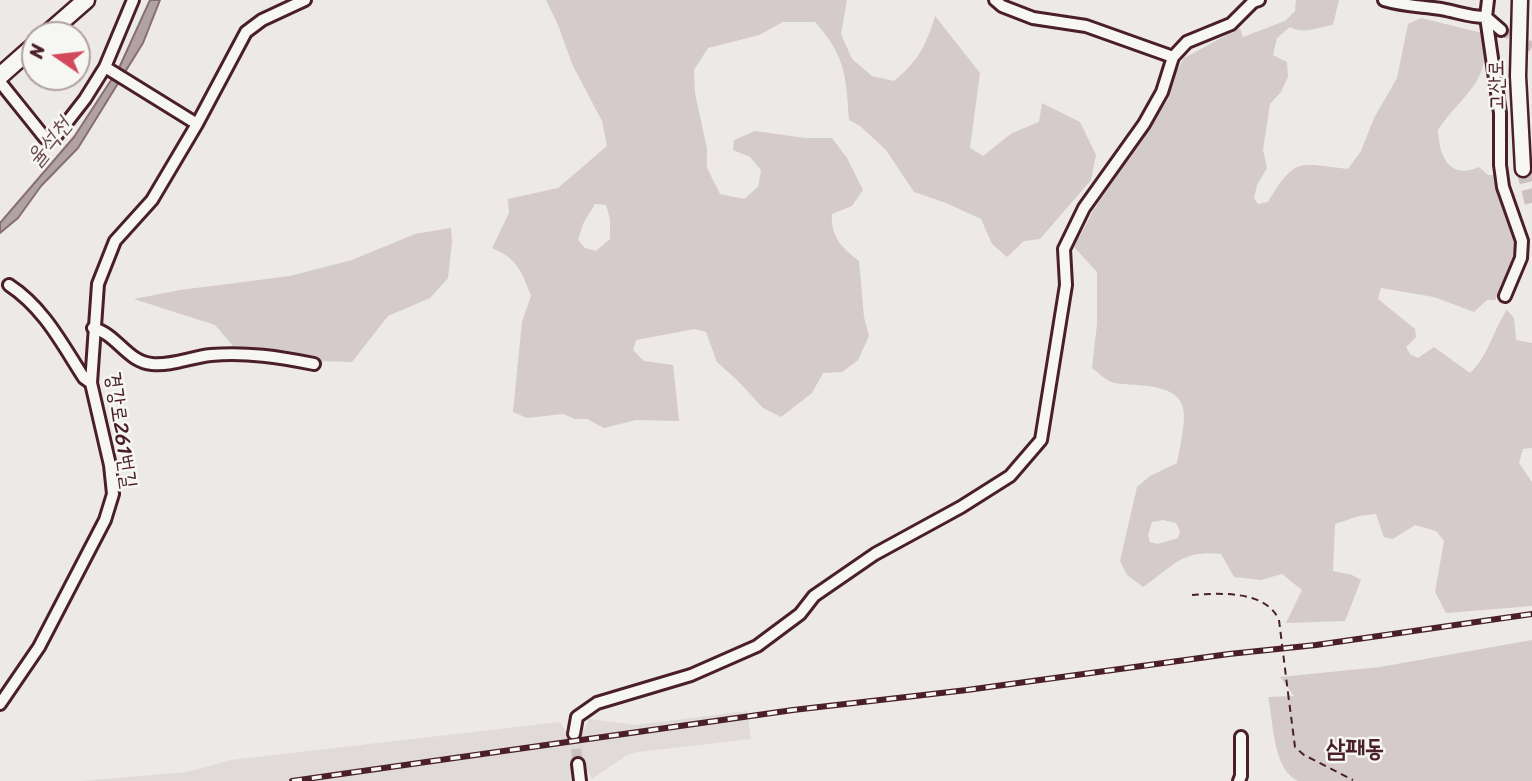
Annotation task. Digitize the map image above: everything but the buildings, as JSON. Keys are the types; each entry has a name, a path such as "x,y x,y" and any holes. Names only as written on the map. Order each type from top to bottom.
{"main road":[{"path":"62,21 86,0"},
{"path":"0,76 21,57"}],"street":[{"path":"0,82 45,138 57,135 108,69 132,0"},
{"name":"경강로261번길","path":"0,705 39,647 105,520 113,494 110,465 91,383 98,284 115,241 152,200 197,124 246,32 262,20 305,0"},
{"path":"995,0 1032,18 1086,26 1173,57"},
{"path":"574,734 577,717 597,703 691,675 757,646 800,614 814,596 875,555 1010,476 1041,440 1066,285 1064,249 1084,208 1144,124 1162,92 1173,57 1187,41 1231,24 1253,2 1259,0"},
{"path":"1384,0 1402,6 1443,9 1467,17 1486,17 1501,30"},
{"path":"1488,0 1486,17 1500,113 1500,165 1503,187 1522,241 1521,258 1505,296"},
{"name":"고산로","path":"1520,0 1518,76 1523,169"},
{"path":"108,69 197,124"},
{"path":"9,285 46,318 84,378 91,383"},
{"path":"93,328 104,330 138,361 152,364 209,355 255,354 314,364"},
{"path":"1239,781 1241,737"},
{"path":"578,764 580,781"}],"path":[{"path":"1192,594 1222,593 1246,596 1265,604 1276,613 1295,747 1304,755 1353,780"}],"shaded area":[{"name":"율석천","path":"150,0 160,0 143,43 78,148 41,186 18,218 0,233 0,223 74,137 119,68"},
{"path":"546,0 847,0 841,34 852,59 872,76 894,81 920,52 935,16 980,73 970,148 983,156 1012,133 1039,122 1042,103 1080,122 1096,155 1091,180 1040,239 1024,241 1007,257 992,244 981,219 914,192 886,150 860,126 849,120 847,91 839,57 815,22 783,22 759,35 708,48 694,70 695,93 707,149 707,168 720,194 744,199 758,187 761,170 750,157 733,150 734,140 755,131 805,138 832,138 847,158 863,190 852,206 832,214 833,229 838,241 859,261 864,317 869,336 858,360 842,372 823,373 812,393 781,417 763,408 717,362 706,332 695,329 636,340 633,350 644,361 673,365 679,421 636,420 604,428 587,419 575,419 563,414 527,418 513,412 522,322 531,296 518,267 507,256 492,248 509,213 508,199 558,188 607,146 602,121 573,66","holes":["595,204 606,205 610,219 610,239 596,251 585,248 578,240 583,224"]},
{"path":"1296,0 1339,0 1333,25 1306,30 1290,27 1277,38 1273,55 1287,62 1288,77 1281,92 1270,104 1263,150 1267,168 1257,185 1254,198 1258,204 1268,202 1285,177 1300,166 1348,169 1361,151 1374,118 1397,78 1408,24 1421,18 1482,33 1485,49 1480,75 1438,130 1439,140 1444,157 1453,168 1469,170 1479,167 1488,175 1498,175 1500,199 1518,243 1512,270 1495,300 1487,300 1474,312 1434,297 1381,288 1378,299 1415,329 1416,337 1406,347 1410,354 1418,358 1434,347 1470,373 1486,351 1507,310 1514,318 1516,340 1532,343 1532,448 1523,449 1519,463 1532,482 1532,606 1446,613 1435,592 1444,541 1436,531 1415,525 1393,539 1384,537 1376,514 1335,524 1333,571 1361,580 1345,621 1286,623 1302,590 1282,574 1261,580 1234,577 1221,554 1196,554 1187,557 1170,566 1143,587 1127,575 1120,561 1137,487 1150,476 1177,463 1184,414 1182,403 1167,391 1112,382 1092,368 1097,324 1097,272 1074,247 1093,211 1168,99 1172,80 1184,58 1240,28 1243,37 1285,21 1295,11","holes":["1163,520 1176,523 1180,531 1178,538 1158,544 1150,542 1148,535 1152,522"]},
{"path":"451,228 448,278 430,298 388,316 352,362 321,361 233,346 215,325 134,299 180,290 290,276 352,260 415,234"},
{"path":"1532,640 1532,781 1298,781 1289,775 1283,766 1275,744 1268,697 1294,696 1280,677 1380,667"},
{"path":"747,711 751,739 638,752 627,755 592,779 582,761 572,762 570,781 83,781 187,772 231,760 560,722 569,737 582,735 589,719 636,725"}],"tunnel":[{"path":"1501,30 1532,47"},
{"path":"1523,169 1532,204"},
{"path":"574,734 578,764"}],"railway":[{"path":"292,781 793,710 1316,645 1532,614"}],"district":[{"name":"삼패동","path":"1355,750"}]}
